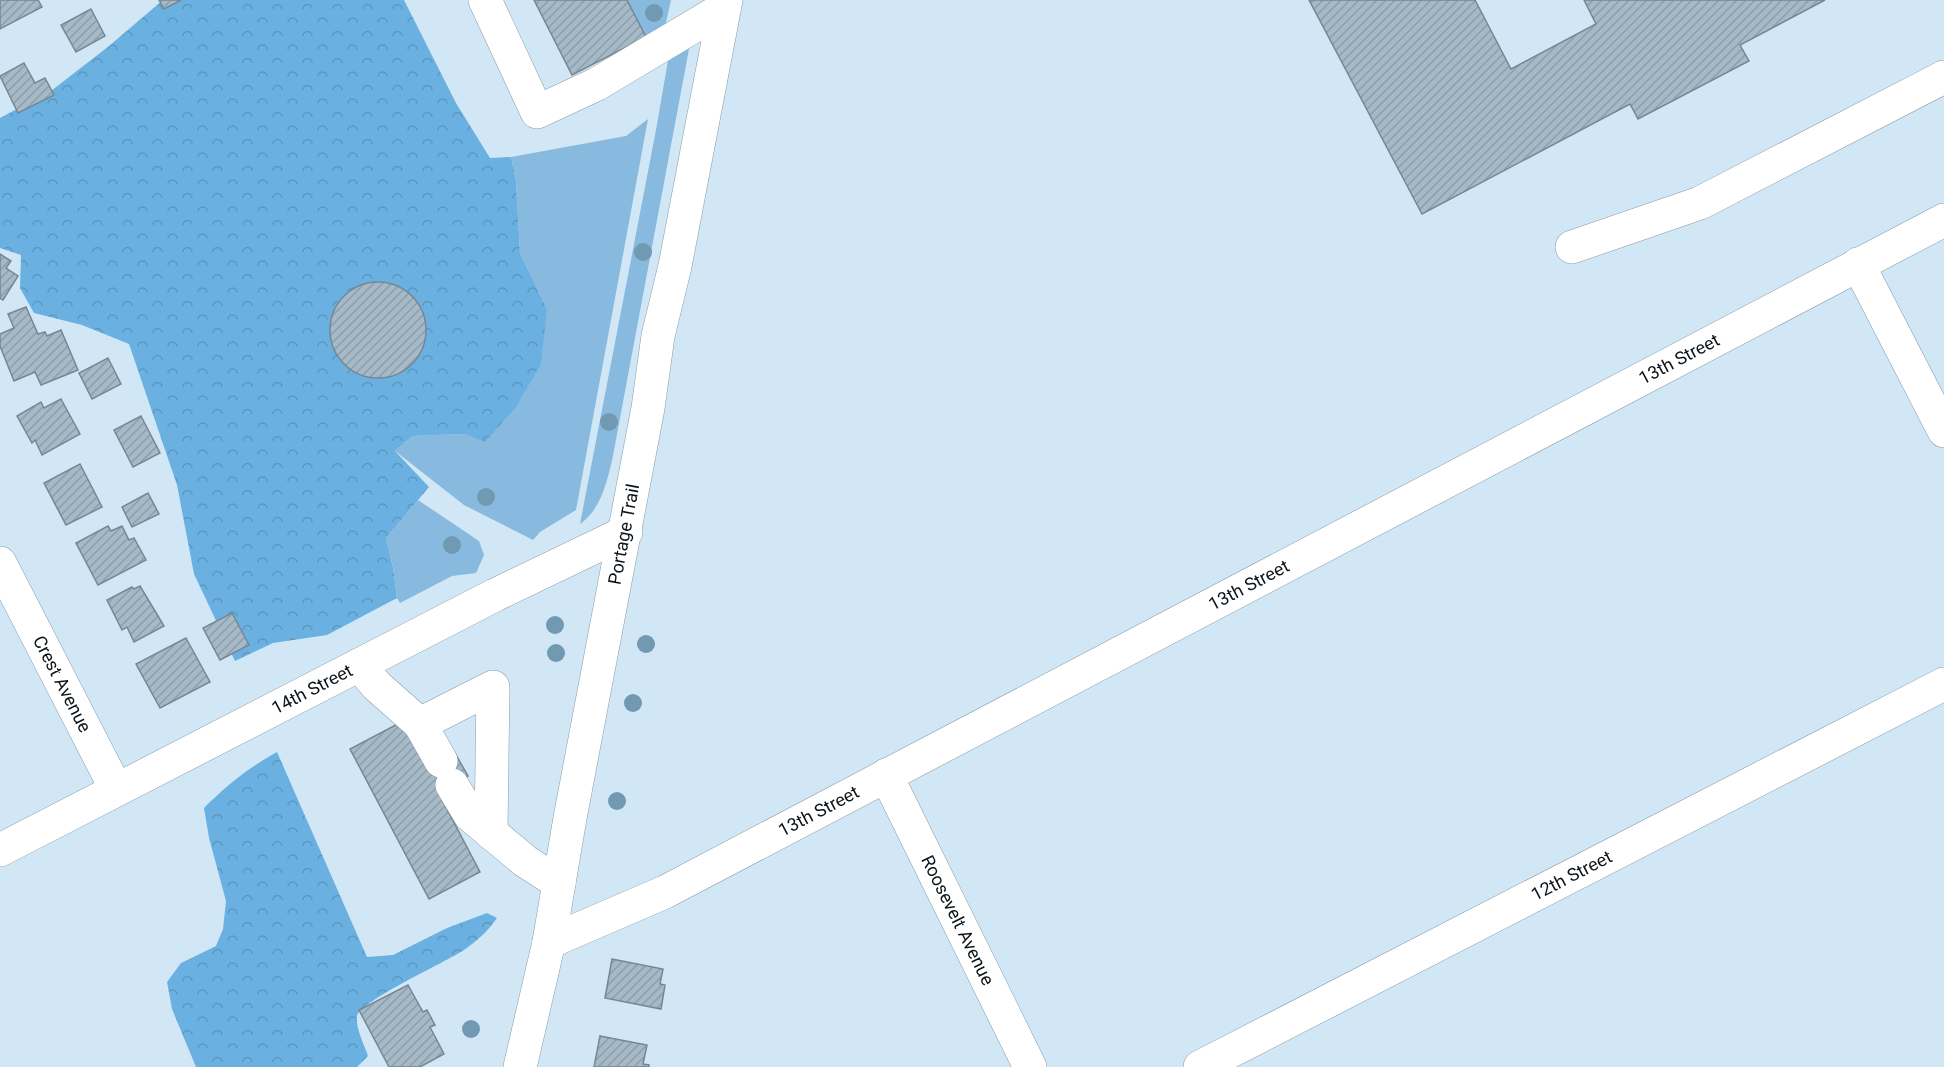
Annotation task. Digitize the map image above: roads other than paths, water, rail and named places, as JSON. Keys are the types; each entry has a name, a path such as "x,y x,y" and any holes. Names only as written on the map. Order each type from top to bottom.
{"street":[{"path":"485,0 537,112 597,84 725,4"},
{"name":"Portage Trail","path":"520,1067 549,942 626,532 658,336 675,266 725,4"},
{"path":"1572,247 1700,203 1944,77"},
{"name":"13th Street","path":"549,942 665,892 1944,220"},
{"path":"1858,264 1944,431"},
{"name":"14th Street","path":"0,850 529,578 626,532"},
{"name":"Crest Avenue","path":"5,572 116,789"},
{"path":"359,665 377,686 420,724 470,815 525,861 559,883"},
{"name":"12th Street","path":"1200,1067 1944,684"},
{"path":"420,724 493,687 491,833"},
{"name":"Roosevelt Avenue","path":"886,775 1030,1067"}]}
